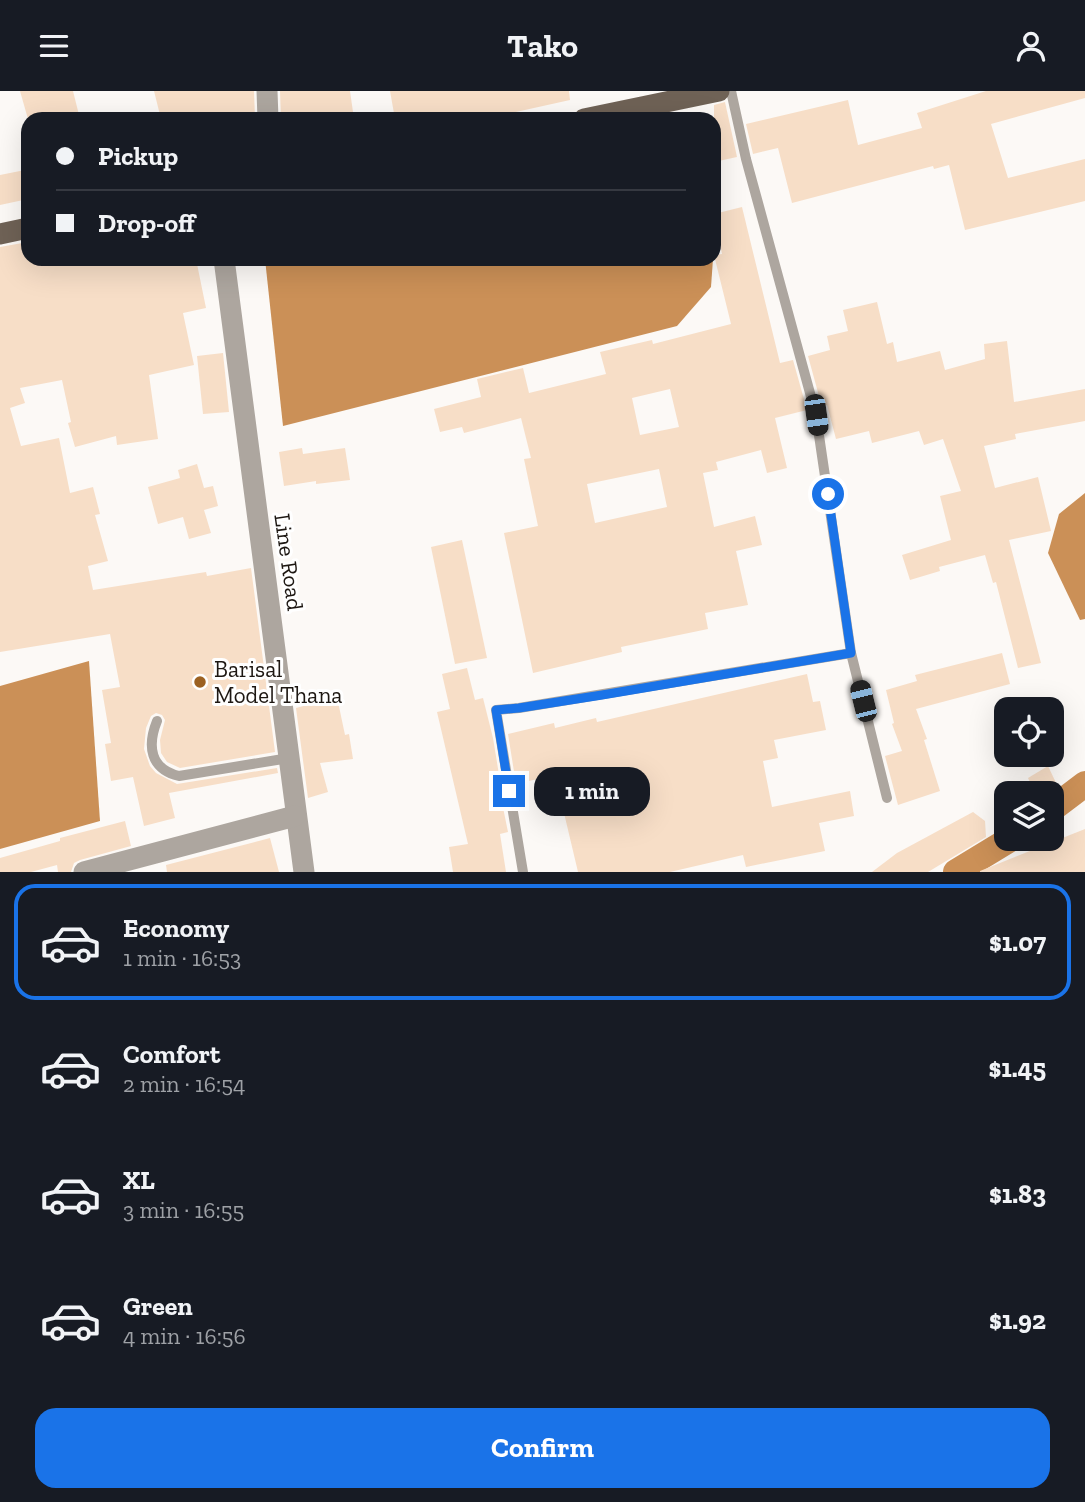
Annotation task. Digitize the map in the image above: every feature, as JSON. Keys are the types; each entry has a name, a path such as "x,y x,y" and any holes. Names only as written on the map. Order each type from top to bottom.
{"main road":[{"path":"618,112 719,91"},
{"path":"0,234 21,230"}],"street":[{"path":"267,91 268,112"},
{"name":"Line Road","path":"224,266 304,872"},
{"path":"84,872 295,816"}],"lane":[{"path":"731,91 746,159 816,415 851,653 887,798"},
{"path":"523,872 496,710 851,653"},
{"path":"157,720 150,737 156,764 165,773 179,776 289,758"}],"shaded area":[{"path":"266,266 712,266 711,287 677,326 283,426"},
{"path":"1085,493 1085,619 1080,620 1048,553 1059,514"},
{"path":"89,661 100,821 0,849 0,686"}],"building":[{"path":"20,91 73,91 78,112 26,112"},
{"path":"154,91 254,91 255,112 159,112"},
{"path":"280,91 350,91 353,112 281,112"},
{"path":"390,91 569,91 570,100 516,112 394,112"},
{"path":"986,91 1085,91 1085,98 991,124 1008,178 1085,159 1085,201 965,230 949,165 934,169 933,166 792,203 778,148 753,154 746,124 848,100 858,145 922,128 917,113"},
{"path":"725,102 737,157 721,160 721,112 714,112 714,105"},
{"path":"21,171 21,200 0,205 0,175"},
{"path":"742,207 780,363 793,360 807,410 775,418 787,468 767,473 761,450 716,462 718,470 703,473 714,527 755,516 762,545 736,551 748,605 705,613 708,629 621,647 622,652 533,673 504,533 538,526 524,459 531,458 521,418 464,433 462,427 440,432 434,409 481,397 477,379 523,368 529,393 606,374 600,352 652,340 653,344 731,324 717,266 721,266 721,212","holes":["670,389 679,427 640,435 632,398","659,469 667,507 595,523 587,484"]},
{"path":"21,243 21,266 197,266 206,308 183,313 194,365 149,375 158,439 117,445 116,436 75,447 68,423 71,422 62,380 20,388 25,403 10,408 21,446 59,438 70,493 93,487 100,514 95,515 108,561 88,566 93,590 206,572 207,576 251,568 275,752 180,768 167,762 161,753 160,740 165,720 162,715 156,713 151,716 146,728 144,749 150,766 156,773 177,784 277,768 278,773 169,793 175,818 144,826 133,777 111,781 105,744 111,743 102,690 120,687 110,634 0,652 0,247"},
{"path":"877,302 887,344 893,342 897,362 940,351 945,370 985,359 984,344 1007,341 1014,402 1085,389 1085,421 1015,434 1016,439 984,446 995,488 1038,477 1051,531 1009,540 1041,663 1018,668 996,582 993,583 985,555 939,567 940,571 910,580 902,555 951,540 940,496 961,491 943,439 924,445 919,431 872,443 869,431 836,439 827,405 822,407 808,356 830,350 827,336 848,331 843,310"},
{"path":"223,353 229,412 203,414 197,356"},
{"path":"302,448 303,454 345,448 350,480 284,486 279,452"},
{"path":"197,464 204,488 213,486 218,506 204,510 211,533 189,539 183,517 158,524 148,487 180,478 178,470"},
{"path":"462,540 487,658 455,664 431,547"},
{"path":"1002,653 1010,684 916,709 927,739 924,740 940,791 898,805 885,756 902,751 892,724 894,723 886,690 917,681 915,675"},
{"path":"467,668 475,700 483,698 493,738 508,832 500,834 506,872 453,872 449,847 468,844 437,712 450,709 442,674"},
{"path":"807,674 813,702 820,701 826,730 774,740 778,758 763,761 772,807 850,791 854,816 819,823 825,851 746,867 743,855 670,872 578,872 555,775 516,784 508,734 554,723 555,728 596,718 597,722"},
{"path":"337,697 345,735 349,734 353,759 320,763 328,792 308,798 296,708"},
{"path":"1048,767 1055,781 1029,781 1028,778"},
{"path":"973,812 985,821 986,837 928,872 872,872 897,853"},
{"path":"125,821 131,846 80,860 74,863 71,872 58,872 57,865 31,872 0,872 0,858 60,841 60,838"},
{"path":"1085,829 1085,872 980,872 1030,851 1064,851 1064,837"},
{"path":"270,838 279,872 167,872 166,865"}],"waterway":[{"path":"1064,800 1085,784"},
{"path":"956,872 994,849"}],"place":[{"name":"Barisal Model Thana","path":"200,682"}],"route":[{"path":"509,791 496,710 684,682 851,653 828,494"}]}
